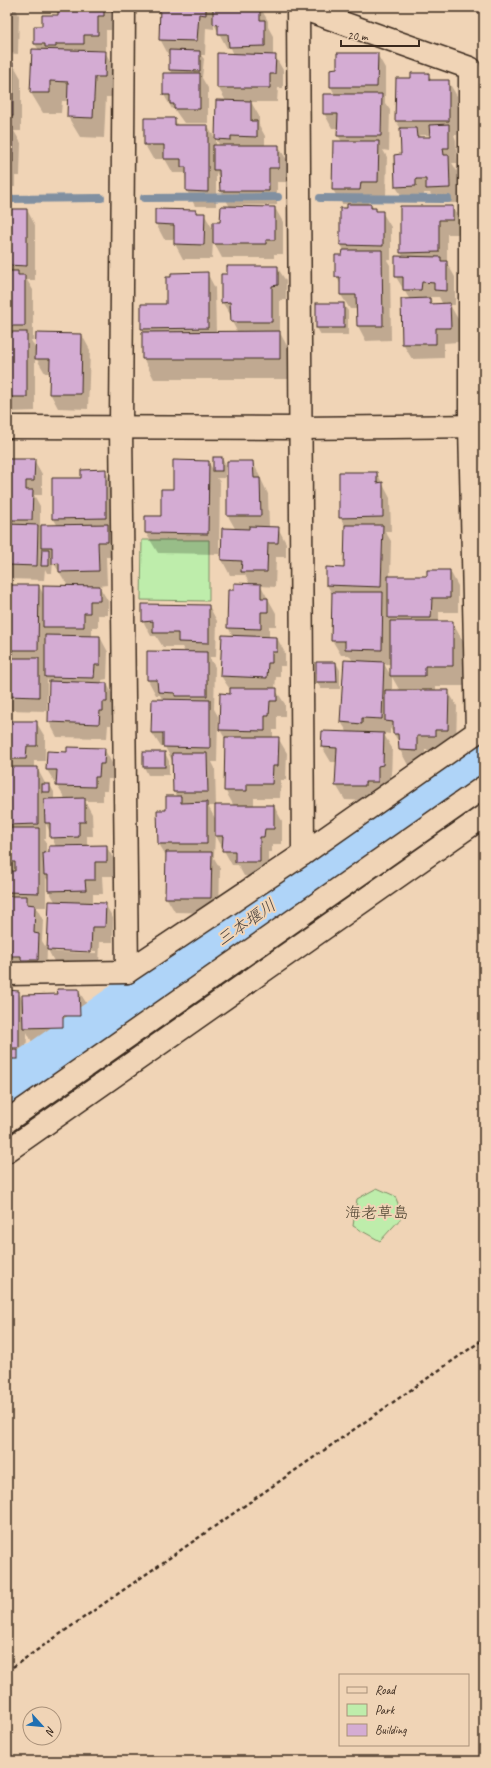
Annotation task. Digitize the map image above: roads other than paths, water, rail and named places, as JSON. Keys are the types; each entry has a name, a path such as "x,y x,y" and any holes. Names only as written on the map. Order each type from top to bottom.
{"street":[{"path":"124,7 121,427 127,972"},
{"path":"7,974 127,972 303,854 481,730 477,426 477,71 298,7 303,854"},
{"path":"7,427 300,428 477,426"},
{"path":"7,1121 484,787"},
{"path":"7,1151 484,816"}],"waterway":[{"path":"144,198 278,197"},
{"path":"7,199 101,198"},
{"path":"320,198 448,199"},
{"name":"三本堰川","path":"7,1087 280,896 484,757"}],"park label":[{"name":"海老草島","path":"377,1212"}]}
